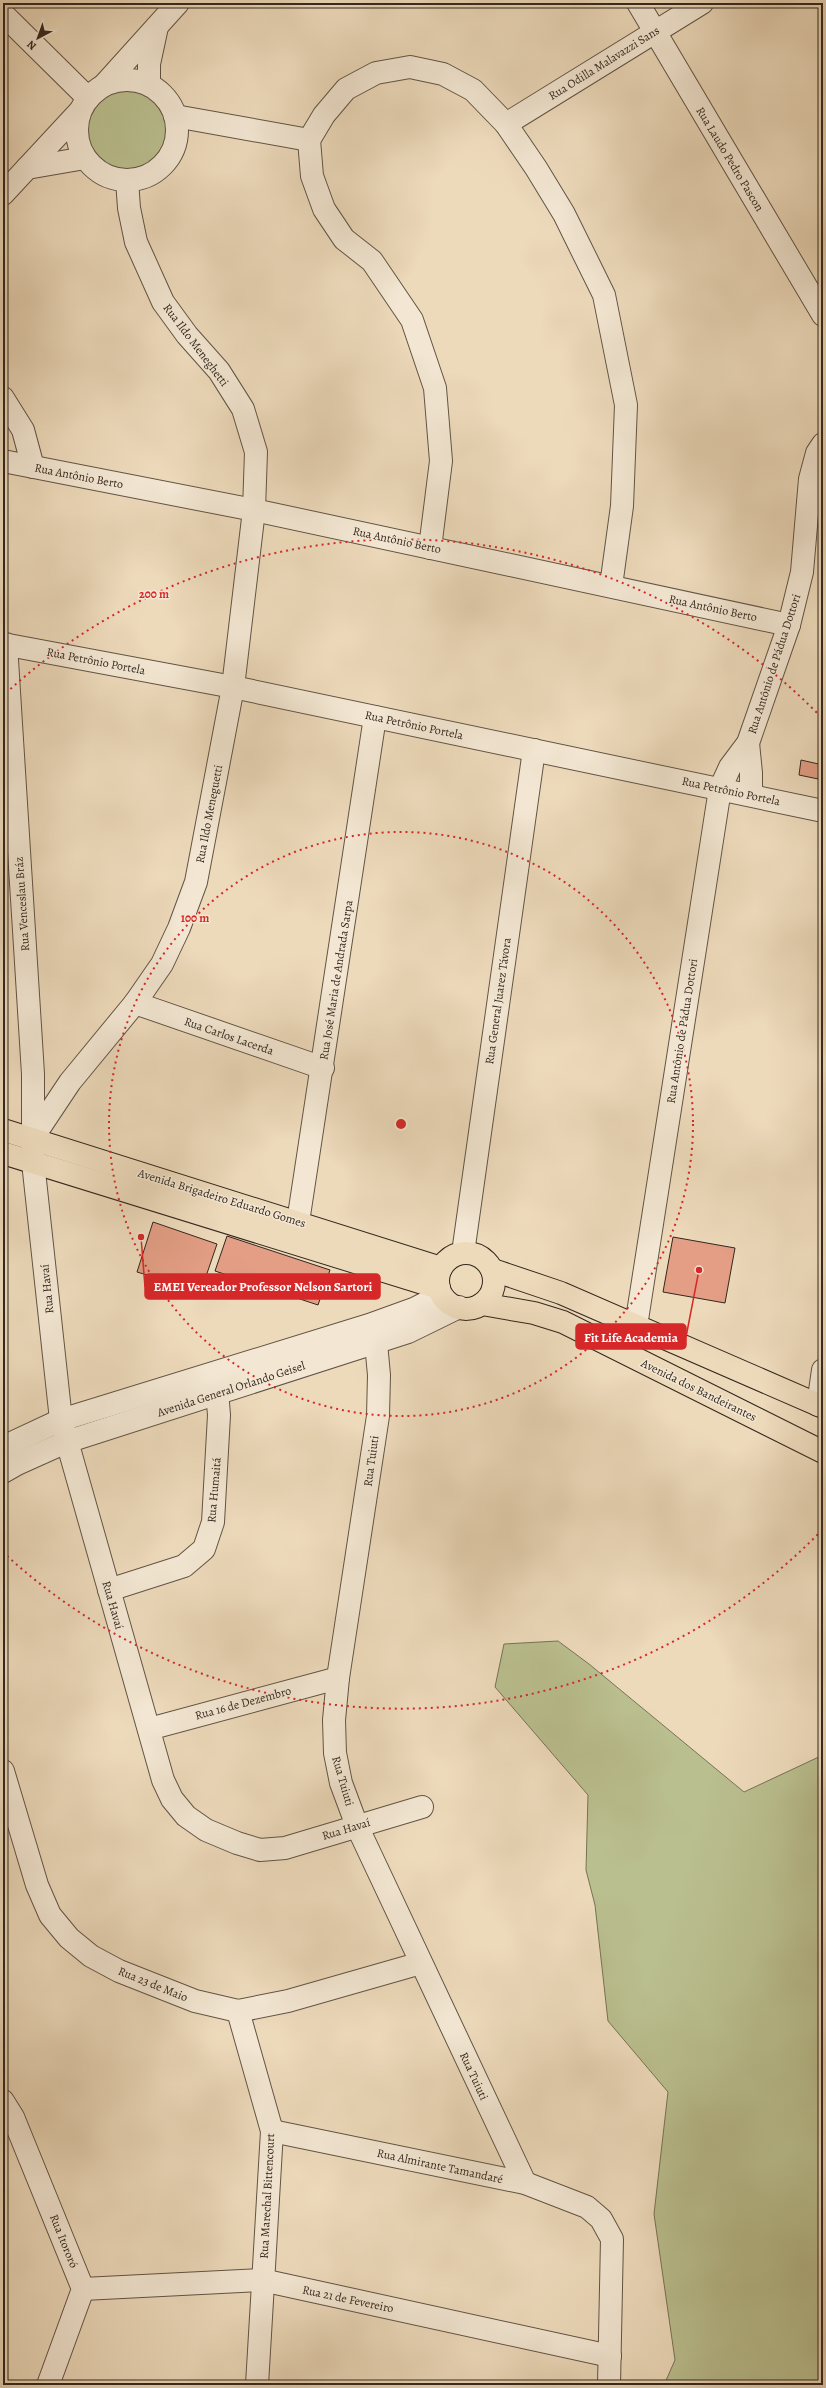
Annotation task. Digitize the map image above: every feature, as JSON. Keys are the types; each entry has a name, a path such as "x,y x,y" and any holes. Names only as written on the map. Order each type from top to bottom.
{"main road":[{"name":"Avenida Brigadeiro Eduardo Gomes","path":"3,1130 295,1232 445,1289"},
{"name":"Avenida Brigadeiro Eduardo Gomes","path":"3,1153 295,1232"},
{"path":"462,1253 480,1256 488,1262 493,1270 494,1289 482,1304 466,1309 445,1289 454,1255 462,1253"},
{"path":"493,1270 561,1293 820,1406"},
{"name":"Avenida dos Bandeirantes","path":"482,1304 520,1309 563,1322 823,1452"}],"street":[{"path":"3,194 178,3"},
{"name":"Rua Laudo Pedro Pascon","path":"638,3 823,314"},
{"name":"Rua Odilla Malavazzi Sans","path":"506,124 702,3"},
{"path":"3,14 90,98"},
{"path":"150,86 149,64 157,26"},
{"path":"430,548 441,460 435,388 412,320 372,261 344,239 324,209 312,176 309,140 324,115 346,89 376,73 410,67 443,74 473,90 506,124 564,214 604,295 626,405 622,506 611,586"},
{"path":"119,80 135,80 150,86 165,98 175,116 176,139 167,160 150,175 127,180 103,175 85,158 77,135 90,98 119,80"},
{"path":"175,116 309,140"},
{"path":"27,168 85,158"},
{"name":"Rua Ildo Meneghetti","path":"127,180 129,208 136,242 160,295 187,335 219,371 243,409 256,452 254,510"},
{"path":"3,398 23,430 33,467"},
{"name":"Rua Antônio de Pádua Dottori","path":"636,1326 720,789 730,767 748,743 789,624 802,572 813,465 817,452 823,444"},
{"name":"Rua Antônio Berto","path":"3,461 254,510 789,624"},
{"name":"Rua Ildo Meneguetti","path":"32,1139 70,1082 135,1003 162,964 179,928 196,882 233,687 254,510"},
{"name":"Rua Petrônio Portela","path":"4,644 233,687 823,811"},
{"name":"Rua Venceslau Bráz","path":"4,644 33,1074 32,1139"},
{"name":"Rua José Maria de Andrada Sarpa","path":"295,1232 323,1068 375,716"},
{"name":"Rua Antônio de Pádua Dottori","path":"748,743 751,773 750,795"},
{"name":"Rua General Juarez Távora","path":"462,1253 534,750"},
{"name":"Rua Carlos Lacerda","path":"135,1003 323,1068"},
{"path":"33,1074 51,1082 70,1082"},
{"name":"Rua Havaí","path":"32,1139 33,1162 61,1420 163,1780 172,1799 186,1816 206,1830 237,1843 260,1850 285,1848 422,1807"},
{"name":"Avenida General Orlando Geisel","path":"3,1447 61,1420 376,1343 408,1332 445,1289"},
{"name":"Avenida General Orlando Geisel","path":"3,1472 16,1464 66,1442 216,1382 416,1308 445,1289"},
{"name":"Rua Tuiuti","path":"376,1343 379,1375 378,1416 338,1678 335,1753 341,1783 357,1826 525,2183"},
{"path":"820,1406 823,1370"},
{"name":"Rua Humaitá","path":"108,1590 184,1566 204,1549 213,1522 219,1415 216,1382"},
{"name":"Rua 16 de Dezembro","path":"149,1729 338,1678"},
{"name":"Rua 23 de Maio","path":"3,1771 37,1885 50,1915 69,1938 91,1956 119,1971 195,2001 238,2011 288,2001 421,1963"},
{"name":"Rua Marechal Bittencourt","path":"238,2011 272,2131 257,2385"},
{"name":"Rua Itororó","path":"3,2101 13,2117 83,2289"},
{"name":"Rua Almirante Tamandaré","path":"272,2131 525,2183 587,2207 601,2218 612,2239 610,2356"},
{"name":"Rua 21 de Fevereiro","path":"83,2289 262,2280 610,2356"},
{"path":"48,2385 83,2289"},
{"path":"609,2385 610,2356"}],"green space":[{"path":"126,89 142,92 155,101 164,114 167,130 164,146 155,159 142,168 126,171 110,168 97,159 88,146 85,130 88,114 97,101 110,92"},
{"path":"558,1641 589,1664 744,1792 823,1755 823,2385 664,2385 675,2360 654,2214 668,2092 608,2021 595,1905 586,1870 588,1795 495,1687 504,1644"}],"building":[{"path":"801,760 823,765 823,780 799,775"},
{"path":"821,764 823,765 823,780 818,779"},
{"path":"153,1222 217,1244 201,1291 137,1272"},
{"path":"227,1236 330,1270 318,1305 215,1271"},
{"path":"673,1237 735,1248 725,1303 663,1292"}],"place":[{"name":"EMEI Vereador Professor Nelson Sartori","path":"141,1237"},
{"name":"Fit Life Academia","path":"699,1270"}]}
